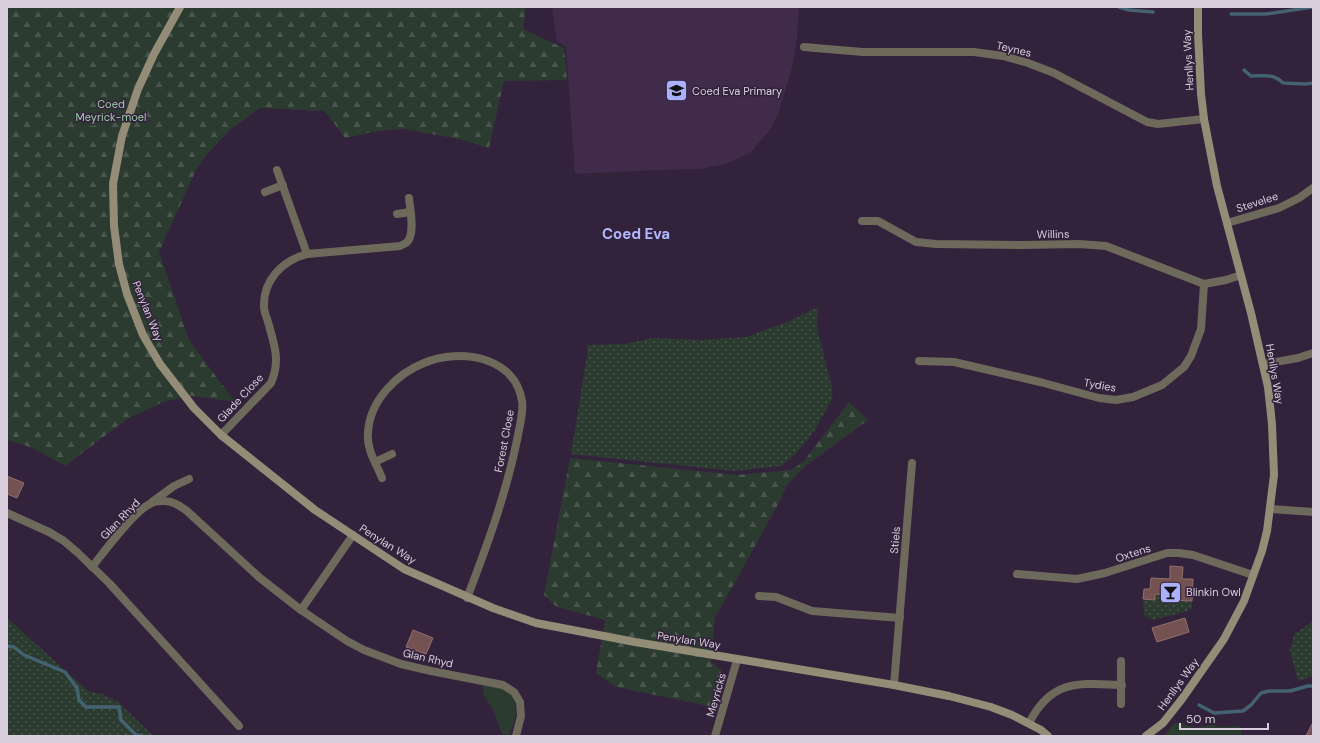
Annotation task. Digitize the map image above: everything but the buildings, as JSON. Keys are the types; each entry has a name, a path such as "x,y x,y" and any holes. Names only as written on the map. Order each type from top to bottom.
{"street":[{"name":"Penylan Way","path":"180,7 154,54 138,89 122,136 113,184 114,226 119,264 127,294 144,335 160,364 194,408 221,435 315,510 404,569 467,598 493,608 536,623 635,642 894,685 949,696 991,707 1041,730 1048,736"},
{"name":"Henllys Way","path":"1163,723 1182,699 1224,639 1244,601 1267,531 1274,475 1272,424 1264,364 1217,186 1204,119 1199,57 1198,7"},
{"name":"Teynes","path":"804,47 863,52 974,52 1003,56 1028,62 1054,73 1147,122 1158,124 1204,119"},
{"path":"277,170 307,254"},
{"path":"265,192 283,185"},
{"name":"Stevelee","path":"1227,223 1279,208 1299,198 1313,188"},
{"name":"Glade Close","path":"221,435 271,383 275,375 277,363 276,352 264,308 265,295 270,281 278,270 298,256 307,254 400,246 406,243 411,237 412,229 409,198"},
{"path":"397,214 410,212"},
{"name":"Willins","path":"862,221 878,221 916,242 936,244 1079,244 1106,246 1204,284"},
{"path":"1204,284 1226,280 1241,275"},
{"name":"Tydies","path":"919,361 960,363 1099,398 1116,400 1133,397 1162,385 1184,367 1188,361 1201,329 1204,284"},
{"path":"1264,364 1298,358 1313,353"},
{"name":"Forest Close","path":"382,478 370,452 368,432 376,403 398,378 424,363 435,359 451,356 464,356 481,359 495,364 507,372 515,381 520,391 522,403 513,460 486,549 467,598"},
{"path":"375,462 392,454"},
{"name":"Stiels","path":"894,685 912,463"},
{"path":"150,504 174,486 189,479"},
{"name":"Glan Rhyd","path":"92,567 124,528 137,514 150,504 163,501 176,504 187,511 260,578 301,610 347,641 364,650 401,664 503,685 514,692 520,702 521,716 516,736"},
{"path":"1270,509 1313,512"},
{"path":"7,513 49,532 64,541 92,567 238,726"},
{"path":"301,610 353,535"},
{"name":"Oxtens","path":"1017,574 1077,579 1105,574 1167,553 1179,553 1193,555 1253,575"},
{"path":"759,596 776,597 812,611 900,618"},
{"name":"Meyricks","path":"714,736 737,660"},
{"path":"1121,661 1121,704"},
{"path":"1029,724 1040,706 1051,695 1062,688 1076,684 1122,685"},
{"path":"1146,736 1163,723"},
{"path":"1158,736 1163,723"}],"shaded area":[{"name":"Coed Eva Primary","path":"552,7 799,7 797,38 792,68 778,114 770,130 750,153 726,164 700,169 575,174 566,47 557,42"}],"green space":[{"name":"Coed Meyrick-moel","path":"7,7 526,7 523,29 564,48 567,80 504,81 489,148 459,139 403,129 378,131 345,138 325,111 260,108 231,129 209,152 196,170 159,252 189,340 235,402 192,396 163,402 127,419 65,466 33,448 7,440"},
{"path":"818,307 817,328 833,392 831,401 814,431 795,455 781,466 734,471 571,454 587,356 587,345 625,344 652,338 702,340 746,337 790,321"},
{"path":"849,402 868,420 804,467 787,485 781,499 715,618 711,662 721,670 718,708 616,687 596,673 605,620 557,607 544,595 570,458 737,475 792,470 804,461"},
{"path":"1155,594 1166,595 1166,600 1192,601 1192,608 1185,612 1152,620 1144,616 1143,599 1155,600"},
{"path":"7,618 88,691 102,694 118,702 153,736 7,736"},
{"path":"1313,621 1313,676 1298,681 1290,651 1294,635"},
{"path":"483,686 496,686 503,689 514,699 516,711 508,736 504,736 502,733 494,712 485,698"},
{"path":"1174,723 1181,723 1193,728 1212,725 1220,727 1241,726 1241,736 1164,736"}],"waterway":[{"path":"1119,7 1129,10 1153,12"},
{"path":"1231,14 1266,14 1313,7"},
{"path":"1244,70 1251,76 1272,76 1283,83 1313,83"},
{"path":"7,646 14,647 24,655 65,672 77,688 79,700 86,707 119,707 121,720 136,735 141,736"},
{"path":"1199,705 1214,713 1243,711 1251,705 1261,693 1269,691 1290,691 1313,686"}],"place":[{"name":"Coed Eva Primary","path":"677,91"},
{"name":"Blinkin Owl","path":"1170,592"}],"district":[{"name":"Coed Eva","path":"636,234"}]}
